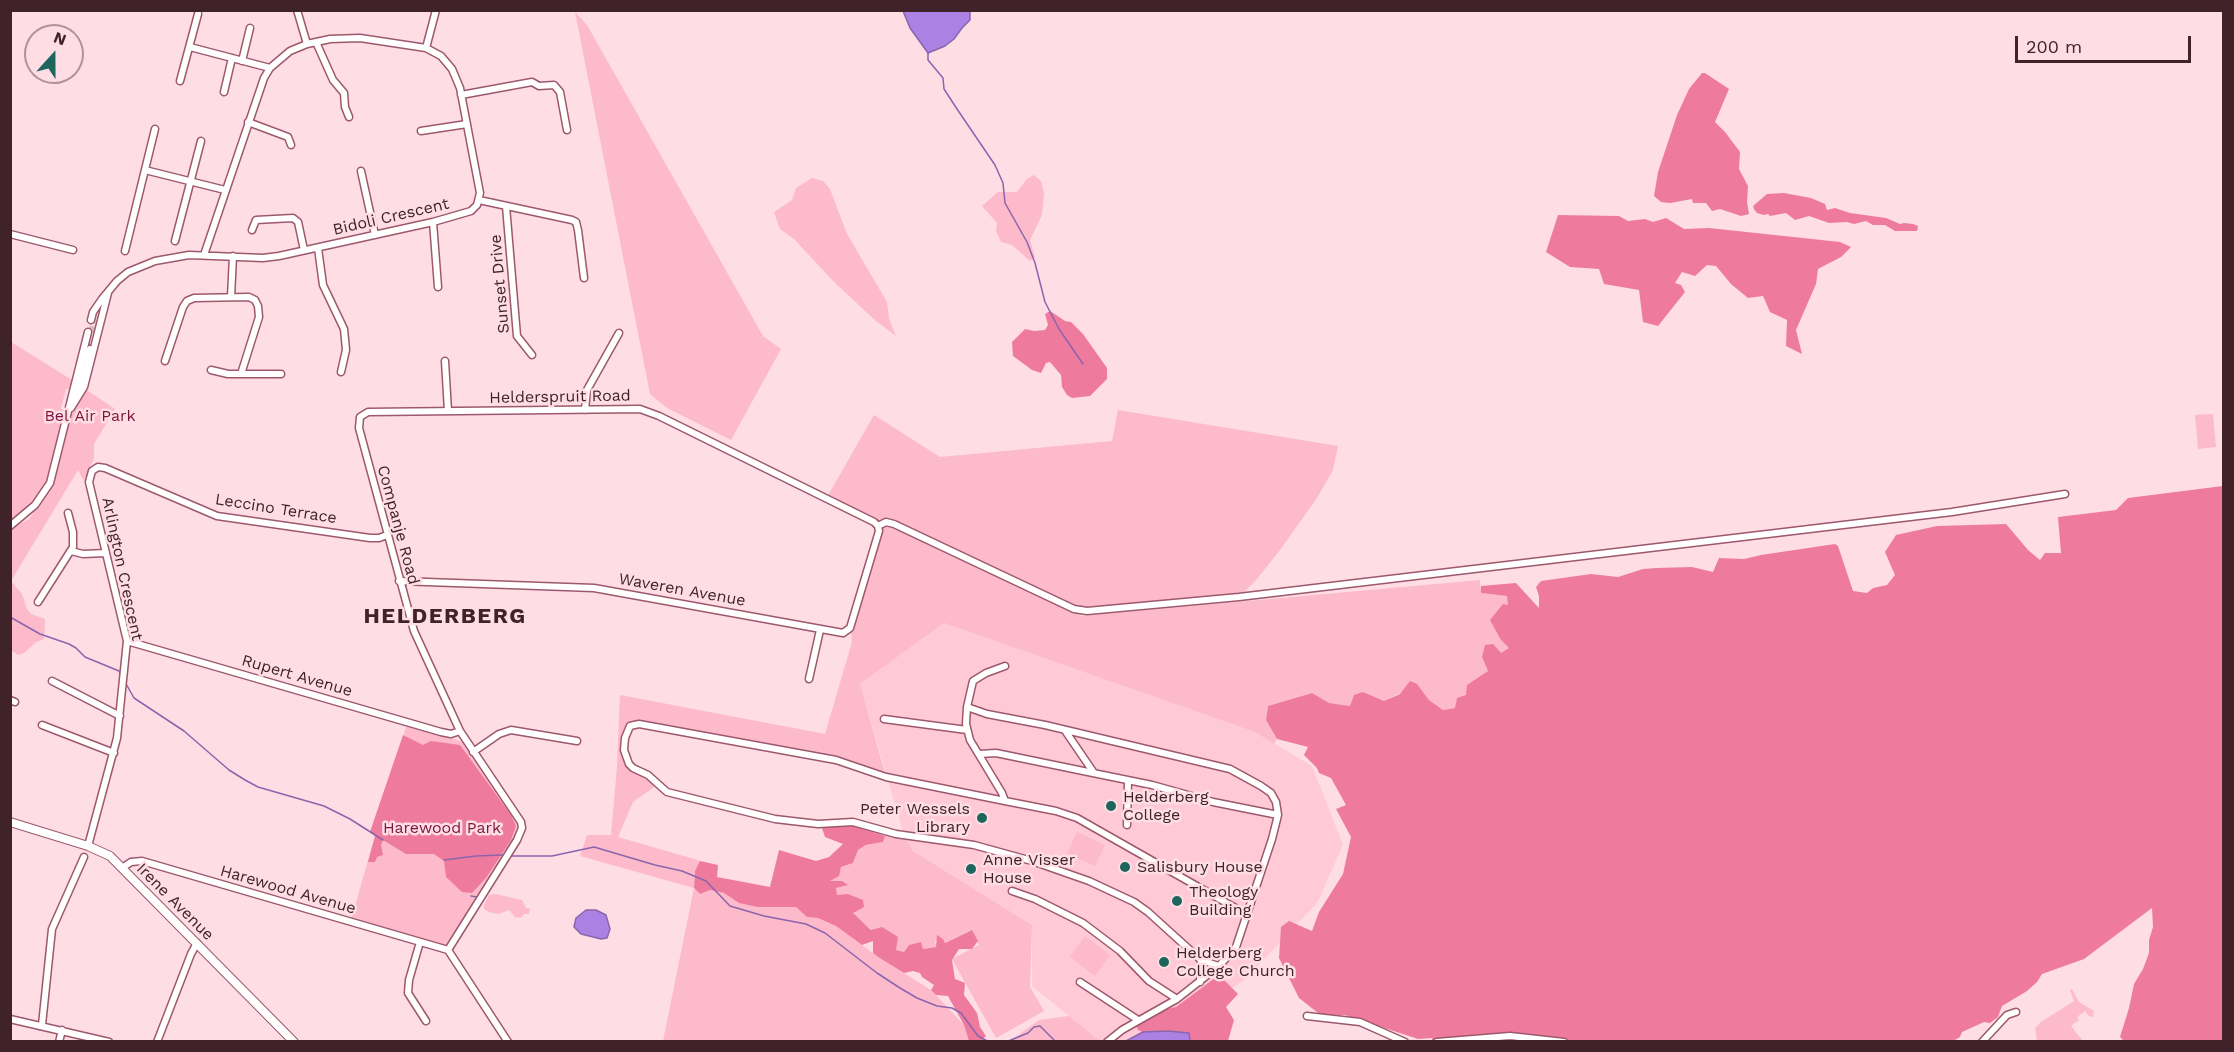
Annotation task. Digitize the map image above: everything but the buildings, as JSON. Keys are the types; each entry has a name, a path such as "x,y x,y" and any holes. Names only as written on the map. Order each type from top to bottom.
{"street":[{"path":"297,10 307,44"},
{"path":"426,48 436,10"},
{"path":"180,81 198,14"},
{"path":"242,61 250,28"},
{"path":"204,255 248,123 264,78 270,68 290,51 307,44 330,39 360,38 426,48 441,56 452,69 461,95 480,193 479,200 576,222 584,278"},
{"path":"316,42 333,80 344,93 345,107 349,117"},
{"path":"190,47 270,68"},
{"path":"224,92 232,58"},
{"path":"461,95 532,82 543,86 554,85 559,89 567,130"},
{"path":"248,123 288,137 291,145"},
{"path":"421,131 467,124"},
{"path":"124,251 155,129"},
{"path":"175,241 201,141"},
{"path":"145,170 225,190"},
{"path":"361,171 375,235"},
{"name":"Bidoli Crescent","path":"110,289 94,321 100,302 110,289 128,272 155,261 204,255 271,257 471,212 479,200"},
{"name":"Sunset Drive","path":"506,206 517,336 532,355"},
{"path":"252,231 256,220 293,218 298,222 304,250"},
{"path":"433,222 438,287"},
{"path":"10,234 73,250"},
{"path":"318,248 323,285 344,329 346,350 341,372"},
{"path":"231,297 233,256"},
{"path":"75,396 84,387 110,289"},
{"path":"165,361 187,301 194,298 252,298 258,306 259,313 241,374"},
{"path":"10,526 26,515 45,492 75,396 91,332 81,359 75,396"},
{"path":"585,410 587,390 619,333"},
{"path":"445,361 448,411"},
{"path":"211,370 222,374 281,374"},
{"name":"Helderspruit Road","path":"360,417 368,412 640,409 874,522 878,526"},
{"name":"Companje Road","path":"360,417 359,428 414,631 460,731 519,817 522,828 517,840 448,950"},
{"name":"Leccino Terrace","path":"98,467 217,516 370,538 387,535"},
{"name":"Arlington Crescent","path":"88,846 114,753 127,641 88,479 92,471 98,467"},
{"path":"878,526 886,522 894,524 1074,609 1088,611 1239,597 1952,512 2065,494"},
{"path":"38,602 71,551 74,538 68,513"},
{"name":"Waveren Avenue","path":"399,581 594,588 843,633 850,628 879,531 878,526"},
{"path":"71,551 83,554 106,553"},
{"path":"809,679 820,630"},
{"name":"Rupert Avenue","path":"127,641 441,732 451,734 460,731"},
{"path":"1005,666 975,679 967,707 967,730 1005,801"},
{"path":"52,681 120,716"},
{"path":"967,707 987,714 1045,725 1066,732 1230,769 1268,791 1275,798 1278,815 1272,839 1236,946 1219,966 1177,999 1138,1020 1107,1041"},
{"path":"884,719 967,730"},
{"path":"1219,966 1201,960 1154,916 1134,902 1089,881 1032,861 974,845 896,834 853,822 818,824 775,819 667,792 648,775 629,764 624,750 625,738 630,726 639,724 836,760 886,777 1049,810 1077,818 1246,914"},
{"path":"42,725 114,753"},
{"path":"473,752 499,734 512,730 577,741"},
{"path":"1066,732 1094,773"},
{"path":"979,754 996,753 1128,780 1214,802 1278,815"},
{"path":"1127,825 1128,780"},
{"name":"Irene Avenue","path":"10,822 88,846 106,854 294,1041"},
{"path":"42,1025 52,929 84,857"},
{"name":"Harewood Avenue","path":"122,868 131,862 142,861 448,950"},
{"path":"1012,891 1035,899 1083,923 1120,951 1149,981 1177,999"},
{"path":"420,942 408,995 426,1021"},
{"path":"157,1041 190,954 197,944"},
{"path":"448,950 508,1041"},
{"path":"1200,982 1201,960"},
{"path":"1080,982 1138,1020"},
{"path":"1982,1041 2007,1016 2016,1012"},
{"path":"1307,1016 1360,1022 1405,1041"},
{"path":"10,1019 109,1041"},
{"path":"59,1041 62,1030"},
{"path":"1437,1041 1510,1036 1564,1041"}],"shaded area":[{"path":"903,11 970,11 970,20 954,39 945,46 928,53 910,28"},
{"name":"Helderberg College","path":"944,623 1255,732 1312,766 1343,845 1317,903 1245,979 1160,1041 1100,1041 1032,986 1032,925 913,851 904,835 860,684"},
{"path":"586,910 596,910 606,915 610,929 607,938 601,939 581,934 574,927 576,918"},
{"path":"1143,1032 1189,1033 1190,1041 1126,1041"}],"green space":[{"path":"575,12 587,25 763,336 781,349 731,440 667,408 650,394"},
{"path":"1702,73 1729,89 1715,122 1740,152 1739,169 1748,186 1749,214 1741,216 1720,209 1712,211 1706,203 1693,203 1692,199 1670,203 1661,202 1654,196 1658,172 1677,115 1689,89"},
{"path":"1034,175 1041,181 1044,193 1042,215 1030,240 1035,257 1030,261 1012,245 1001,242 996,231 997,223 982,206 998,192 1017,192 1027,179"},
{"path":"812,178 823,181 830,189 847,234 887,302 889,319 896,336 876,321 834,282 794,239 780,229 774,212 792,200 796,188"},
{"path":"1784,193 1811,198 1825,204 1827,210 1835,208 1850,213 1886,218 1900,224 1913,224 1918,226 1917,231 1895,231 1885,225 1873,225 1866,221 1854,224 1829,223 1809,216 1795,220 1786,213 1770,216 1757,213 1754,209 1753,206 1767,194"},
{"path":"1558,215 1619,216 1628,221 1645,219 1653,222 1666,218 1684,229 1709,228 1840,242 1851,247 1841,257 1818,269 1816,284 1796,330 1802,354 1786,346 1787,320 1770,312 1763,296 1748,298 1731,284 1716,266 1707,265 1695,276 1682,272 1675,283 1681,285 1685,292 1658,326 1643,322 1639,290 1604,284 1599,269 1570,267 1546,252"},
{"path":"1050,311 1065,321 1071,322 1083,334 1107,368 1107,379 1090,396 1072,398 1067,395 1062,387 1061,375 1050,362 1046,363 1041,373 1032,370 1013,356 1012,342 1025,329 1045,330 1048,325 1045,314"},
{"name":"Bel Air Park","path":"11,342 72,380 69,389 66,389 61,409 66,411 47,482 30,507 11,520"},
{"name":"Bel Air Park","path":"85,389 115,409 94,444 94,458 84,481 78,470 11,581 22,594 31,614 45,619 44,639 18,655 11,650 10,529 29,519 50,490 71,413"},
{"path":"1118,410 1338,446 1333,470 1317,498 1280,550 1239,597 1082,611 894,524 878,526 826,499 874,415 940,457 1112,441"},
{"path":"2213,414 2216,447 2198,449 2195,415"},
{"path":"2223,486 2223,1041 2125,1042 2120,1037 2134,984 2149,953 2149,940 2153,927 2152,908 2084,959 2042,974 2027,991 2002,1006 1998,1017 1990,1023 1984,1022 1962,1032 1960,1037 1953,1041 1432,1042 1432,1038 1418,1039 1345,1015 1322,1016 1299,998 1279,958 1281,927 1289,921 1312,931 1319,912 1343,874 1351,837 1336,809 1346,805 1331,778 1319,773 1304,755 1308,747 1277,739 1266,720 1268,706 1312,693 1329,703 1350,706 1354,695 1363,692 1384,701 1400,694 1410,681 1417,684 1429,700 1443,710 1455,708 1457,698 1466,695 1467,685 1488,671 1482,657 1485,645 1493,644 1501,653 1509,648 1501,640 1490,620 1503,604 1508,605 1507,596 1481,593 1481,586 1516,583 1539,608 1536,587 1541,581 1591,574 1618,577 1643,569 1656,568 1692,567 1713,572 1719,558 1744,559 1835,544 1838,546 1853,591 1867,593 1873,588 1887,585 1895,575 1885,552 1896,535 1937,526 2006,524 2028,550 2040,560 2045,553 2061,553 2058,517 2116,510 2128,498"},
{"path":"888,524 1082,616 1480,580 1481,593 1507,596 1509,605 1501,640 1509,648 1501,654 1482,657 1488,671 1479,678 1456,708 1443,710 1429,700 1417,684 1384,701 1363,692 1350,706 1329,703 1312,693 1268,706 1266,720 1277,739 1274,744 1255,732 944,623 860,684 886,777 836,760 634,724 625,738 629,764 656,783 654,787 633,802 618,837 701,861 695,871 694,888 580,856 587,835 611,835 620,695 825,734 852,642 851,632 883,527"},
{"name":"Harewood Park","path":"407,725 463,742 516,817 517,835 448,944 443,946 351,920 375,836 370,832"},
{"name":"Harewood Park","path":"403,735 423,745 431,741 460,745 511,815 516,826 511,840 486,878 472,893 462,892 446,877 444,861 434,854 406,854 383,840 381,845 383,855 377,857 375,862 368,862 375,836 370,832"},
{"path":"844,825 885,836 883,842 866,845 858,850 853,863 841,867 839,876 830,881 842,881 848,885 836,888 837,895 848,894 863,900 864,907 853,913 871,930 882,927 898,937 896,950 904,952 909,945 921,942 923,949 936,947 937,935 945,943 972,930 978,941 972,949 959,949 952,960 955,979 965,983 964,995 977,1013 980,1027 986,1036 982,1040 969,1041 964,1025 948,996 936,995 931,990 934,985 920,973 913,971 904,973 878,957 873,953 873,941 862,945 836,926 818,918 807,917 796,907 758,907 739,903 724,893 710,890 700,894 694,888 695,871 700,861 718,865 717,877 770,887 779,850 816,861 829,857 843,844 825,837 822,828"},
{"path":"885,831 904,835 913,851 1032,925 1030,987 1044,1011 996,1038 952,959 979,945 971,930 944,943 935,940 936,947 923,949 921,942 904,952 896,950 852,913 837,896 835,888 847,884 829,881 838,876 841,867 853,863 858,850 867,845 883,842"},
{"path":"1077,832 1105,845 1095,866 1067,854"},
{"path":"694,888 700,894 710,890 724,893 739,903 796,907 807,917 818,918 836,926 878,957 931,990 964,1025 971,1041 663,1041"},
{"path":"495,894 522,900 526,908 530,909 529,914 524,914 521,918 515,917 509,910 498,914 484,909 489,895"},
{"path":"1085,936 1110,955 1095,976 1070,957"},
{"path":"1219,975 1238,994 1226,1007 1234,1020 1228,1041 1190,1041 1177,1033 1138,1030 1136,1026 1141,1020 1158,1011 1176,1007"},
{"path":"2072,989 2079,1002 2094,1011 2093,1017 2085,1011 2071,1026 2083,1041 2037,1041 2035,1028 2074,1001 2070,990"},
{"path":"1069,1016 1100,1041 1010,1041 1039,1020"}],"waterway":[{"path":"928,53 928,60 943,78 944,89 995,165 1003,183 1005,203 1027,242 1035,263 1045,302 1059,329 1083,364"},
{"path":"10,617 40,634 69,644 85,657 119,671 121,675"},
{"path":"125,682 134,698 184,731 229,770 245,780 258,787 324,806 383,840"},
{"path":"511,856 552,856 594,847 682,871 706,881 730,906 764,916 806,924 825,933 900,988 917,998 937,1006 952,1008 961,1013 978,1036 989,1042"},
{"path":"444,860 503,855"},
{"path":"471,896 477,897"},
{"path":"1006,1042 1040,1026 1056,1042"}],"tunnel":[{"path":"91,332 94,321"}],"place":[{"name":"Helderberg College","path":"1111,806"},
{"name":"Peter Wessels Library","path":"982,818"},
{"name":"Salisbury House","path":"1125,867"},
{"name":"Anne Visser House","path":"971,869"},
{"name":"Theology Building","path":"1177,901"},
{"name":"Helderberg College Church","path":"1164,962"}],"district":[{"name":"HELDERBERG","path":"445,617"}]}
